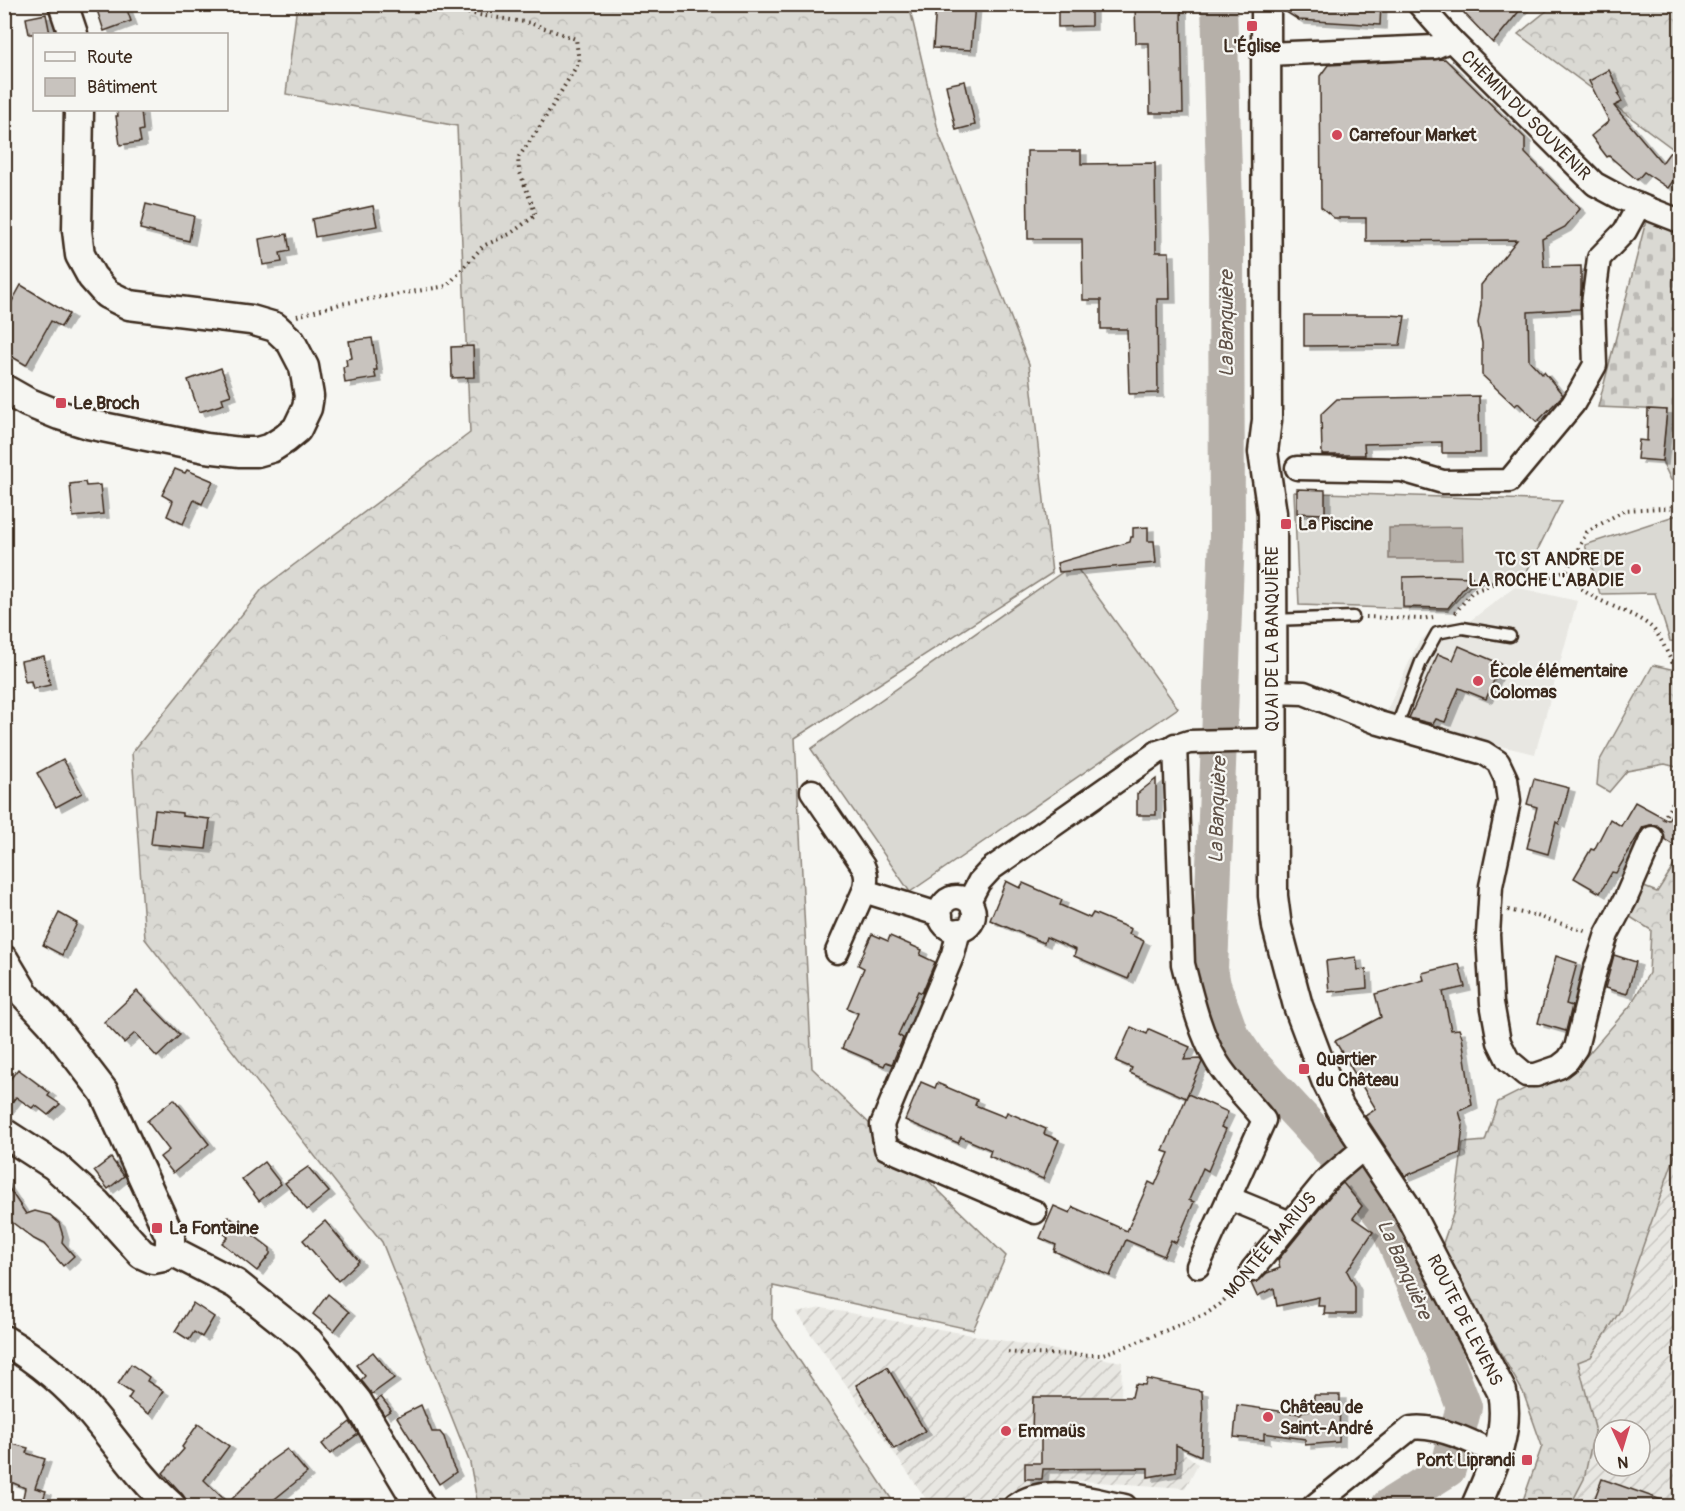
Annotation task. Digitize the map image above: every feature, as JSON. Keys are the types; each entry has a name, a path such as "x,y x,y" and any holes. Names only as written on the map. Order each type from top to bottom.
{"street":[{"path":"63,4 73,33"},
{"name":"QUAI DE LA BANQUIÈRE","path":"1266,4 1267,420 1263,452 1272,513 1272,692 1262,740 1273,896 1277,927 1298,1006 1326,1080 1360,1150"},
{"name":"CHEMIN DU SOUVENIR","path":"1419,4 1451,40 1595,184 1621,198 1680,221"},
{"path":"1266,54 1436,47 1451,40"},
{"path":"4,389 27,402 88,424 240,453 271,448 297,429 307,408 309,396 304,368 291,342 274,327 251,320 129,305 107,294 92,277 80,255 77,230 80,111"},
{"path":"1297,468 1402,470 1443,482 1509,481 1573,404 1594,365 1593,304 1599,258 1625,231 1639,205"},
{"path":"1272,692 1304,693 1396,728 1484,753 1498,762 1506,779 1509,801 1491,886 1488,935 1492,1003 1499,1042 1508,1060 1526,1075 1536,1075 1559,1067 1568,1060 1576,1048 1594,974 1607,934 1652,838"},
{"path":"969,901 979,882 991,869 1158,752 1182,743 1262,740"},
{"path":"1182,743 1178,781 1181,943 1185,973 1209,1047 1217,1063 1264,1120 1198,1266"},
{"path":"812,791 863,866 867,882 837,952"},
{"path":"864,891 941,915"},
{"path":"952,897 969,901 974,916 969,926 959,930 945,925 941,915 943,904 952,897"},
{"path":"959,930 953,954 882,1125 886,1148 1035,1212"},
{"path":"4,960 25,995 51,1023 104,1092 165,1224 170,1236 170,1250 163,1257 153,1259 142,1254 97,1204 55,1166 4,1132"},
{"name":"MONTÉE MARIUS","path":"1252,1270 1325,1181 1360,1150"},
{"name":"ROUTE DE LEVENS","path":"1360,1150 1406,1207 1502,1392 1505,1407 1504,1423 1488,1450 1476,1506"},
{"path":"1229,1198 1290,1223"},
{"path":"170,1250 236,1284 309,1342 357,1401 420,1506"},
{"path":"4,1340 34,1359 70,1391 91,1413 151,1488 171,1506"},
{"path":"1314,1506 1411,1428 1425,1427 1488,1450"},
{"path":"1015,1506 1024,1499 1052,1493 1125,1506"}],"lane":[{"path":"1271,620 1353,617"},
{"path":"1396,728 1420,662 1437,633 1463,628 1510,636"}],"path":[{"path":"282,332 295,317 340,304 447,286 483,246 510,234 536,215 519,170 518,158 579,62 576,39 530,23 467,13 475,4"},
{"path":"1448,614 1457,612 1472,592 1498,582 1533,583 1567,570 1587,532 1625,510 1680,507"},
{"path":"1567,570 1570,578 1590,596 1612,604 1652,627 1672,662 1680,664"},
{"path":"1353,617 1422,619 1440,616"},
{"path":"1652,838 1680,790"},
{"path":"1490,906 1537,916 1593,934 1607,934"},
{"name":"MONTÉE MARIUS","path":"1008,1353 1100,1355 1130,1345 1206,1314 1233,1291 1252,1270"}],"shaded area":[{"path":"1462,527 1463,559 1389,559 1389,528"},
{"name":"École élémentaire Colomas","path":"1515,587 1577,601 1535,754 1383,719 1418,643 1433,629 1449,621 1467,623"},
{"path":"1680,1141 1680,1506 1570,1506 1584,1479 1592,1442 1592,1478 1652,1478 1652,1418 1592,1418 1578,1362 1620,1311"},
{"path":"822,1308 1122,1362 1121,1395 1160,1440 1180,1450 1198,1464 1185,1488 1068,1480 1008,1493 993,1506 931,1506 796,1313"}],"green space":[{"path":"297,5 909,5 939,134 1029,364 1052,573 795,738 812,1068 1006,1256 973,1330 773,1286 772,1319 896,1506 478,1506 470,1463 382,1242 145,939 132,753 263,588 470,433 457,126 286,94"},
{"path":"1554,5 1680,5 1680,154 1518,34"},
{"path":"1647,217 1680,230 1680,481 1671,480 1662,461 1667,410 1598,407"},
{"path":"1294,492 1562,501 1525,575 1470,586 1448,610 1299,605"},
{"name":"TC ST ANDRE DE LA ROCHE L'ABADIE","path":"1680,514 1680,642 1670,641 1655,593 1600,594 1585,545"},
{"path":"1074,564 1178,708 910,892 811,749"},
{"path":"1653,665 1680,671 1680,768 1665,764 1627,771 1609,792 1597,785 1599,762"},
{"path":"1680,856 1680,1141 1620,1311 1591,1357 1578,1362 1592,1418 1592,1442 1584,1479 1570,1506 1521,1506 1542,1446 1523,1392 1441,1249 1454,1211 1463,1143 1485,1141 1498,1102 1584,1059 1630,1006 1649,973 1651,930 1627,915 1644,887 1657,892"}],"building":[{"path":"95,4 125,4 131,21 104,31"},
{"path":"936,4 975,4 971,50 933,48"},
{"path":"1058,4 1091,4 1091,26 1058,27"},
{"path":"1135,4 1181,4 1183,113 1150,113 1149,43 1136,43"},
{"path":"1282,4 1381,4 1380,25 1299,20 1283,10"},
{"path":"1471,4 1525,4 1493,43 1464,13"},
{"path":"46,14 50,33 29,34 26,18"},
{"path":"1445,59 1525,138 1525,153 1580,209 1565,227 1542,239 1544,267 1581,266 1581,288 1580,309 1528,312 1529,360 1542,374 1544,372 1563,395 1537,422 1518,403 1515,406 1482,375 1482,343 1478,323 1481,285 1517,240 1366,241 1366,218 1334,218 1321,207 1320,76 1328,65"},
{"path":"1609,70 1622,102 1614,106 1662,163 1670,152 1680,159 1680,171 1668,188 1644,172 1637,180 1609,156 1607,157 1591,136 1609,121 1589,81"},
{"path":"965,81 975,125 956,130 946,85"},
{"path":"117,111 141,111 143,130 139,131 141,142 120,145 116,116 118,116"},
{"path":"1027,151 1081,151 1081,164 1155,163 1156,252 1169,252 1170,299 1157,299 1158,393 1129,394 1127,329 1101,329 1101,300 1083,300 1082,239 1028,239"},
{"path":"146,204 194,216 189,241 140,229"},
{"path":"373,206 377,226 315,237 312,219"},
{"path":"287,234 290,251 280,253 282,262 263,265 259,239"},
{"path":"21,285 69,314 61,327 51,321 26,365 4,352 4,316"},
{"path":"1304,315 1405,316 1400,345 1304,346"},
{"path":"372,338 376,378 345,383 343,367 347,366 346,359 352,358 349,341"},
{"path":"473,346 474,377 452,378 451,347"},
{"path":"221,368 231,395 222,398 224,404 199,412 188,380"},
{"path":"1479,396 1480,453 1442,453 1442,442 1364,444 1365,455 1322,455 1321,414 1337,399"},
{"path":"1648,409 1667,410 1662,461 1637,459 1639,440 1647,441"},
{"path":"175,469 185,473 187,470 213,481 202,504 194,500 183,524 167,516 173,501 162,495"},
{"path":"85,482 86,486 100,485 103,514 73,517 70,484"},
{"path":"1297,489 1325,490 1325,514 1297,513"},
{"path":"1148,527 1148,541 1154,541 1156,563 1059,572 1057,563 1130,542 1133,537 1133,528"},
{"path":"1403,577 1472,577 1448,608 1403,607"},
{"path":"1459,646 1501,664 1486,699 1459,688 1445,722 1436,719 1433,724 1409,718 1438,654 1453,660"},
{"path":"44,656 50,685 33,689 31,681 25,682 21,661"},
{"path":"63,759 82,793 56,807 37,773"},
{"path":"1156,779 1156,815 1137,815 1137,794"},
{"path":"1534,779 1569,788 1559,824 1556,822 1548,854 1527,848 1537,807 1527,804"},
{"path":"1680,799 1680,849 1665,840 1662,830 1657,825 1650,825 1643,827 1616,873 1612,872 1600,893 1574,878 1591,849 1594,850 1610,819 1621,826 1635,802 1668,820"},
{"path":"155,810 210,819 206,849 151,844"},
{"path":"1006,881 1020,888 1023,883 1062,900 1060,905 1090,918 1093,913 1131,929 1129,934 1144,941 1128,979 1074,956 1076,950 1046,937 1044,943 990,920"},
{"path":"59,913 77,923 62,955 43,945"},
{"path":"872,934 888,941 890,936 922,950 920,955 935,962 922,993 918,991 898,1035 903,1038 892,1064 886,1062 884,1066 842,1048 858,1013 847,1008 864,968 858,965"},
{"path":"1614,955 1636,962 1627,994 1605,988"},
{"path":"1556,956 1577,963 1566,1004 1572,1006 1566,1031 1538,1023"},
{"path":"1356,957 1358,970 1366,969 1367,988 1329,992 1326,961"},
{"path":"1459,964 1465,987 1443,992 1451,1030 1459,1029 1462,1037 1472,1105 1459,1111 1463,1125 1460,1153 1405,1176 1365,1116 1376,1109 1335,1041 1381,1017 1375,994 1424,980 1422,973"},
{"path":"137,991 180,1035 157,1057 135,1033 124,1043 104,1022"},
{"path":"1131,1027 1147,1034 1149,1029 1190,1047 1184,1060 1200,1059 1202,1062 1186,1098 1130,1073 1132,1068 1116,1061"},
{"path":"18,1069 50,1093 48,1096 60,1104 48,1115 35,1105 32,1108 16,1097 4,1113 4,1087"},
{"path":"921,1082 935,1088 937,1083 977,1100 975,1105 1005,1117 1007,1112 1046,1129 1044,1134 1059,1140 1043,1179 989,1156 991,1150 961,1137 958,1143 905,1120"},
{"path":"1188,1094 1228,1112 1221,1127 1226,1129 1208,1171 1203,1168 1189,1200 1194,1202 1176,1243 1171,1240 1164,1256 1126,1240 1110,1276 1054,1251 1056,1245 1040,1238 1054,1206 1070,1213 1073,1207 1127,1231 1149,1182 1155,1185 1169,1153 1163,1151"},
{"path":"174,1099 209,1144 173,1173 160,1157 169,1150 147,1121"},
{"path":"111,1158 124,1176 108,1189 94,1171"},
{"path":"264,1162 281,1184 259,1201 242,1179"},
{"path":"308,1167 329,1192 307,1210 285,1183"},
{"path":"4,1181 26,1214 35,1211 50,1215 59,1223 63,1236 62,1242 74,1256 63,1266 44,1244 4,1216"},
{"path":"1343,1183 1362,1206 1353,1218 1373,1232 1347,1271 1355,1286 1355,1314 1324,1314 1325,1306 1318,1306 1319,1297 1277,1306 1274,1288 1257,1296 1251,1283 1257,1282 1267,1273 1280,1268 1278,1260"},
{"path":"228,1216 270,1248 270,1254 257,1271 222,1243 228,1237 218,1229"},
{"path":"325,1221 359,1261 338,1281 303,1240"},
{"path":"328,1294 349,1312 334,1331 313,1314"},
{"path":"193,1303 214,1317 202,1337 194,1332 189,1340 175,1331"},
{"path":"373,1352 394,1378 372,1394 361,1380 365,1376 356,1365"},
{"path":"131,1364 149,1377 147,1381 163,1391 149,1414 128,1399 132,1393 118,1384"},
{"path":"887,1367 925,1431 894,1449 856,1385"},
{"path":"1147,1379 1202,1391 1201,1456 1176,1445 1176,1472 1148,1477 1148,1468 1043,1469 1042,1479 1025,1479 1025,1463 1041,1463 1041,1433 1032,1433 1033,1397 1132,1397 1135,1384 1145,1385"},
{"path":"1314,1395 1340,1395 1339,1442 1305,1445 1305,1439 1264,1433 1264,1440 1234,1437 1237,1405 1300,1414 1303,1411 1313,1410"},
{"path":"381,1397 391,1410 384,1415 376,1401"},
{"path":"421,1405 432,1432 440,1432 444,1437 456,1472 439,1484 397,1417"},
{"path":"350,1422 358,1434 330,1454 322,1444"},
{"path":"198,1424 229,1446 204,1480 228,1503 270,1461 287,1449 307,1473 266,1506 187,1506 183,1495 163,1473 184,1449 182,1447"},
{"path":"9,1443 28,1448 26,1453 45,1459 35,1488 46,1491 41,1506 22,1502 25,1488 4,1479 4,1454 7,1455"},
{"path":"1602,1479 1673,1504 1673,1506 1592,1506"}],"waterway":[{"name":"La Banquière","path":"1219,4 1226,240 1227,536 1210,969 1213,985 1231,1035 1248,1060 1323,1141 1384,1217 1442,1349 1464,1407 1448,1469 1389,1506"}],"place":[{"name":"L'Église","path":"1252,26"},
{"name":"Carrefour Market","path":"1337,135"},
{"name":"Le Broch","path":"61,403"},
{"name":"La Piscine","path":"1286,524"},
{"name":"TC ST ANDRE DE LA ROCHE L'ABADIE","path":"1636,569"},
{"name":"École élémentaire Colomas","path":"1478,681"},
{"name":"Quartier du Château","path":"1304,1069"},
{"name":"La Fontaine","path":"157,1228"},
{"name":"Château de Saint-André","path":"1268,1417"},
{"name":"Emmaüs","path":"1006,1431"},
{"name":"Pont Liprandi","path":"1527,1460"}]}
